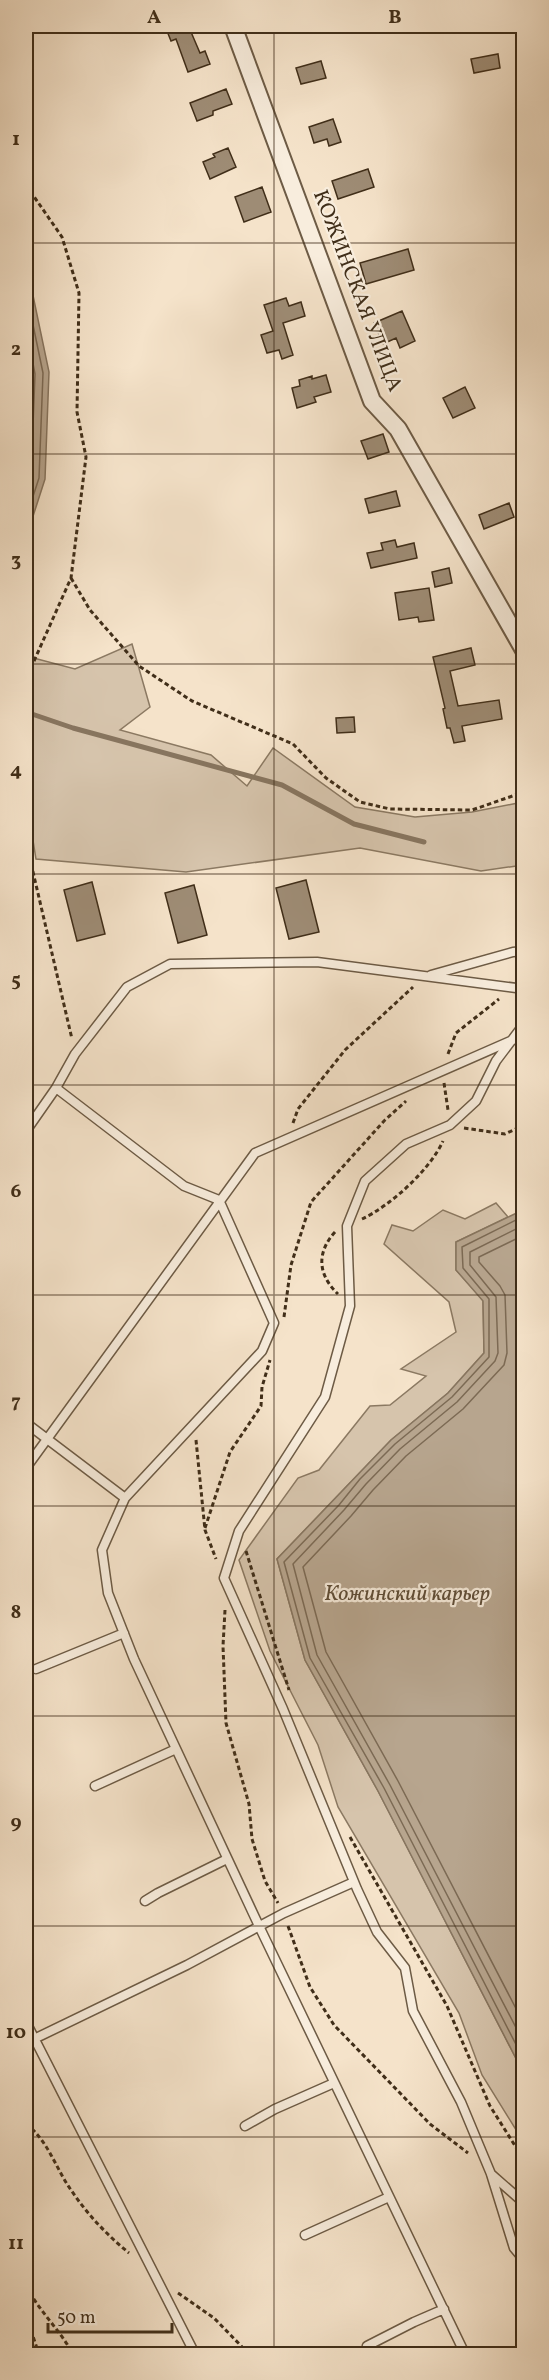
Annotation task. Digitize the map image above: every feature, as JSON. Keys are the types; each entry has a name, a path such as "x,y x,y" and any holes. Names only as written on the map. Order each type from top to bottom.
{"street":[{"name":"КОЖИНСКАЯ УЛИЦА","path":"233,26 372,401 398,429 524,650"}],"lane":[{"path":"425,977 513,952 524,951"},
{"path":"26,1131 56,1088 75,1054 127,987 170,964 317,962 524,989"},
{"path":"524,1024 496,1061 476,1101 450,1125 406,1144 365,1181 347,1226 350,1306 325,1397 239,1531 224,1578 283,1709 377,1932 405,1968 413,2011 461,2102 491,2174 514,2248 524,2260"},
{"path":"26,1468 255,1152 524,1035"},
{"path":"56,1088 184,1186 219,1200 274,1323 262,1351 125,1498 102,1550 108,1593 227,1859 465,2355"},
{"path":"26,1423 125,1498"},
{"path":"36,1669 124,1633"},
{"path":"95,1786 176,1749"},
{"path":"145,1901 227,1859"},
{"path":"34,2038 187,1965 284,1913 354,1882"},
{"path":"26,2022 195,2355"},
{"path":"245,2126 275,2109 334,2083"},
{"path":"491,2174 524,2203"},
{"path":"305,2235 389,2197"},
{"path":"367,2346 444,2309"}],"path":[{"path":"26,185 62,237 79,293 77,412 86,457 71,578 26,679"},
{"path":"71,578 90,610 139,666 192,701 293,744 326,778 360,802 390,809 472,810 524,792"},
{"path":"26,842 75,1054"},
{"path":"287,1138 298,1109 345,1050 425,977"},
{"path":"282,1322 286,1311 291,1265 311,1202 384,1121 409,1099"},
{"path":"350,1306 326,1282 322,1269 325,1244 334,1232 378,1211 402,1191 441,1146 450,1125 505,1134 524,1125"},
{"path":"205,1530 230,1452 261,1406 262,1387 272,1354"},
{"path":"195,1423 205,1530 224,1578"},
{"path":"239,1531 292,1699"},
{"path":"347,1831 447,2006 490,2106 524,2160"},
{"path":"26,2286 36,2305 68,2345 73,2355"},
{"path":"26,2316 39,2355"}],"shaded area":[{"path":"132,644 150,707 120,730 211,755 247,786 273,748 355,807 415,817 472,812 523,802 523,865 481,871 360,848 186,872 36,859 26,797 26,656 75,669"},
{"path":"496,1203 508,1217 456,1242 456,1270 483,1300 484,1353 448,1393 391,1440 277,1559 305,1660 378,1791 523,2072 523,2141 482,2075 459,2013 338,1807 318,1745 270,1651 239,1560 298,1478 319,1470 370,1406 390,1405 426,1376 401,1369 456,1332 449,1302 384,1244 392,1225 413,1231 443,1210 465,1219"}],"water":[{"path":"26,262 49,372 45,479 26,538"},
{"name":"Кожинский карьер","path":"523,1210 523,2072 378,1791 305,1660 277,1559 391,1440 448,1393 484,1353 483,1301 456,1270 456,1242"}],"building":[{"path":"165,26 208,26 191,32 200,53 205,51 210,64 188,72 176,39 171,41"},
{"path":"498,54 500,68 474,73 471,59"},
{"path":"321,61 326,78 301,84 296,68"},
{"path":"226,89 232,104 213,111 213,115 197,121 190,103"},
{"path":"333,119 341,142 329,146 327,139 314,143 309,127"},
{"path":"228,148 236,167 210,179 203,162 215,157 213,154"},
{"path":"368,169 374,187 338,199 332,181"},
{"path":"262,187 271,212 244,222 235,197"},
{"path":"408,249 414,270 366,284 360,263"},
{"path":"286,298 289,306 301,302 305,316 283,323 293,355 282,359 279,350 267,353 261,335 273,331 264,305"},
{"path":"402,311 415,341 400,348 396,338 383,344 374,323"},
{"path":"326,375 331,392 314,397 316,402 297,408 292,388 300,386 299,380"},
{"path":"465,387 475,408 453,418 443,398"},
{"path":"383,434 389,452 368,459 361,441"},
{"path":"396,491 400,506 369,513 365,499"},
{"path":"509,503 514,517 484,529 479,515"},
{"path":"395,540 397,547 414,543 417,558 371,568 367,553 383,550 381,543"},
{"path":"449,568 452,583 435,587 432,572"},
{"path":"429,588 434,620 419,622 418,617 399,620 395,593"},
{"path":"471,648 475,665 450,671 458,706 499,700 502,719 462,726 465,741 454,743 450,728 447,728 443,709 445,708 433,657"},
{"path":"354,717 355,732 337,733 336,718"},
{"path":"306,880 319,932 289,939 276,888"},
{"path":"92,882 105,934 77,941 64,890"},
{"path":"194,885 207,935 178,943 165,893"}],"waterway":[{"path":"26,712 73,728 282,785 354,824 424,842"}]}
